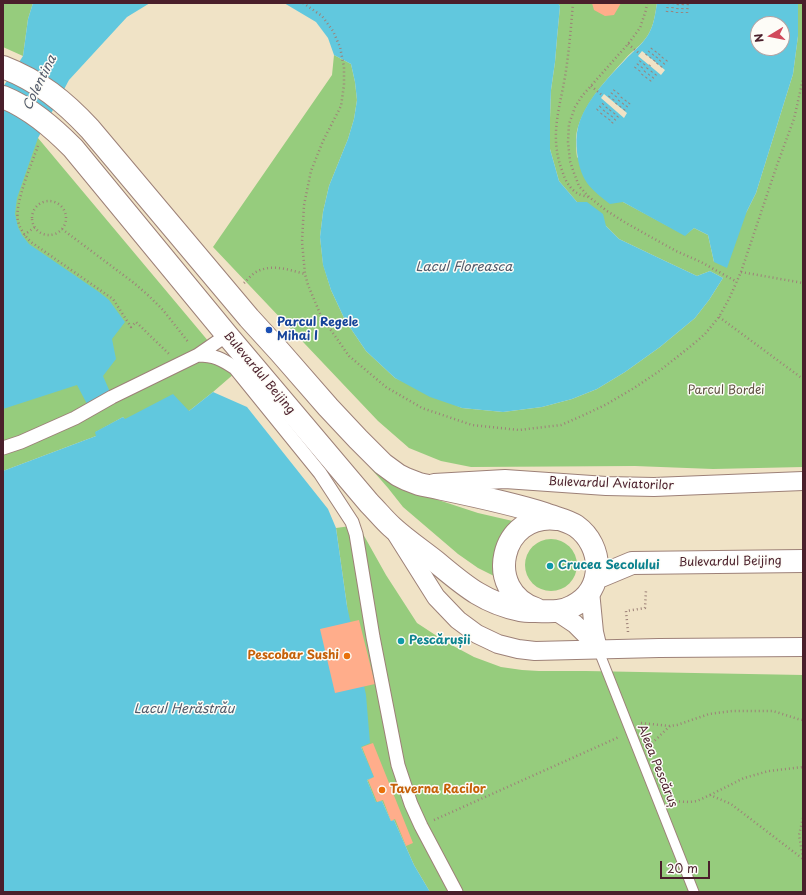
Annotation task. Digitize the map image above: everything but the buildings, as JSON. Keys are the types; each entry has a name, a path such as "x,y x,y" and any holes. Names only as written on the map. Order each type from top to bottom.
{"main road":[{"path":"3,67 32,80 48,90 65,103 90,129 249,318 328,407 383,464 398,475 419,484 526,508 575,526 586,535 594,548 597,558 597,569 593,584"},
{"name":"Bulevardul Beijing","path":"3,97 17,103 31,112 73,148 227,335 369,503 392,527 469,589 500,605 521,610 549,611 566,609 574,606 583,599 593,584 632,563"},
{"path":"549,611 524,604 517,598 511,590 504,573 505,555 513,538 519,530 526,525 544,519 562,520"},
{"name":"Bulevardul Beijing","path":"594,548 632,563 803,561"}],"street":[{"path":"3,448 21,442 75,418 198,355 227,335"},
{"path":"198,355 209,355 218,358 235,368 315,467 352,522 356,534 372,630 398,765 411,804 421,826 456,892"},
{"name":"Bulevardul Aviatorilor","path":"419,484 505,479 606,486 654,487 803,481"},
{"path":"392,527 436,597 458,620 477,634 498,644 535,651 803,647"},
{"path":"593,584 594,632 598,649"},
{"path":"549,611 575,624 598,649"}],"lane":[{"name":"Aleea Pescăruș","path":"598,649 694,892"}],"path":[{"path":"303,3 322,16 333,31 340,47 344,67 344,85 341,106 323,140 311,171 304,205 302,242 305,274 308,285 322,316 349,356 386,387 422,408 472,425 519,430 561,425 607,404 634,388 658,372 701,338 719,317 741,272 794,119 803,79"},
{"path":"573,3 565,76 556,117 556,151 560,167 566,181 577,193 589,197"},
{"path":"647,3 640,28 628,44 582,96 575,107 569,124 568,142 570,161 579,186 589,197 607,211 676,251 701,262 737,282"},
{"path":"667,12 668,3"},
{"path":"672,12 673,3"},
{"path":"677,13 678,3"},
{"path":"682,13 683,3"},
{"path":"687,13 688,3"},
{"path":"628,44 640,54"},
{"path":"646,55 654,46"},
{"path":"650,58 658,49"},
{"path":"654,61 661,52"},
{"path":"657,64 665,55"},
{"path":"661,67 669,58"},
{"path":"635,68 642,59"},
{"path":"639,71 646,62"},
{"path":"642,75 650,66"},
{"path":"646,78 654,69"},
{"path":"650,81 658,72"},
{"path":"591,86 603,96"},
{"path":"608,97 616,88"},
{"path":"612,100 620,91"},
{"path":"616,104 624,95"},
{"path":"620,107 628,98"},
{"path":"624,110 631,101"},
{"path":"597,110 605,102"},
{"path":"601,114 609,105"},
{"path":"605,117 612,108"},
{"path":"609,120 616,111"},
{"path":"612,123 620,114"},
{"path":"38,146 19,200 17,214 18,222 24,235 31,242 113,299 131,326 136,322 179,365"},
{"path":"46,201 57,202 65,210 67,216 65,225 57,234 46,235 35,227 32,221 32,216 37,206 41,203 46,201"},
{"path":"24,235 35,227"},
{"path":"62,229 149,296 163,310 198,355"},
{"path":"230,295 257,271 270,267 305,274"},
{"path":"741,272 803,283"},
{"path":"719,317 803,379"},
{"path":"628,634 626,611 645,608 646,590"},
{"path":"626,722 670,726 709,714 732,711 773,711 803,720"},
{"path":"640,755 670,726"},
{"path":"421,826 630,732"},
{"path":"657,800 697,801 710,796 744,778 769,771 803,767"},
{"path":"710,796 731,804 803,858"},
{"path":"803,818 799,835 803,858"}],"green space":[{"path":"3,3 33,3 28,19 23,56 3,47"},
{"name":"Parcul Bordei","path":"558,3 657,3 653,24 648,35 604,82 586,108 577,130 577,157 623,202 685,235 694,228 708,235 714,262 747,211 756,193 793,74 798,36 798,3 803,3 803,467 713,469 635,466 471,467 441,461 409,448 378,421 213,247 332,75 334,55 351,64 357,100 354,119 348,139 329,186 323,212 320,237 323,264 331,290 345,320 366,351 395,378 462,408 503,412 542,407 572,399 597,389 625,372 660,347 695,318 723,278 710,271 697,276 619,239 577,202 559,181 550,149 551,90 560,6"},
{"path":"3,118 15,123 38,138 235,373 189,411 125,420 123,417 96,432 96,436 3,471"},
{"path":"367,464 417,493 478,513 517,522 498,578 478,568 458,554 403,507"},
{"path":"358,525 386,575 417,623 446,642 474,657 501,667 539,671 803,675 803,892 430,892 414,865 394,820 391,821 382,801 376,803 367,780 373,777 361,747 347,606 336,528"},
{"path":"551,539 561,541 569,547 575,555 577,565 575,575 569,583 561,589 551,591 541,589 533,583 527,575 525,565 527,555 533,547 541,541"}],"water":[{"name":"Colentina","path":"33,3 150,3 127,17 69,80 38,138 17,198 15,214 18,227 29,244 109,300 125,322 112,339 116,359 103,376 110,392 87,404 77,385 3,409 3,87 23,56 28,19"},
{"name":"Lacul Floreasca","path":"284,3 558,3 560,6 551,90 550,149 559,181 577,202 587,202 603,214 606,226 619,239 697,276 710,271 723,278 709,300 695,318 660,347 625,372 597,389 572,399 542,407 503,412 462,408 430,397 395,378 366,351 345,320 331,290 323,265 320,237 323,212 329,186 348,139 354,119 357,100 351,64 334,55 328,38 316,22"},
{"path":"657,3 798,3 798,36 793,74 756,193 747,211 727,268 714,262 708,235 694,228 685,236 623,202 610,204 595,192 587,183 579,164 576,146 578,127 581,117 597,91 646,39 654,20"},
{"name":"Lacul Herăstrău","path":"213,392 247,407 328,509 336,528 347,606 366,695 370,743 361,747 374,777 367,780 376,802 382,801 391,821 394,820 414,865 430,892 3,892 3,471 96,436 95,432 123,417 125,419 173,394 189,411"}],"pier":[{"path":"642,51 665,70 661,75 638,56"},
{"path":"604,94 627,113 624,118 601,98"}],"place":[{"name":"Parcul Regele Mihai I","path":"269,330"},
{"name":"Crucea Secolului","path":"550,566"},
{"name":"Pescărușii","path":"401,641"},
{"name":"Pescobar Sushi","path":"347,656"},
{"name":"Taverna Racilor","path":"382,790"}]}
